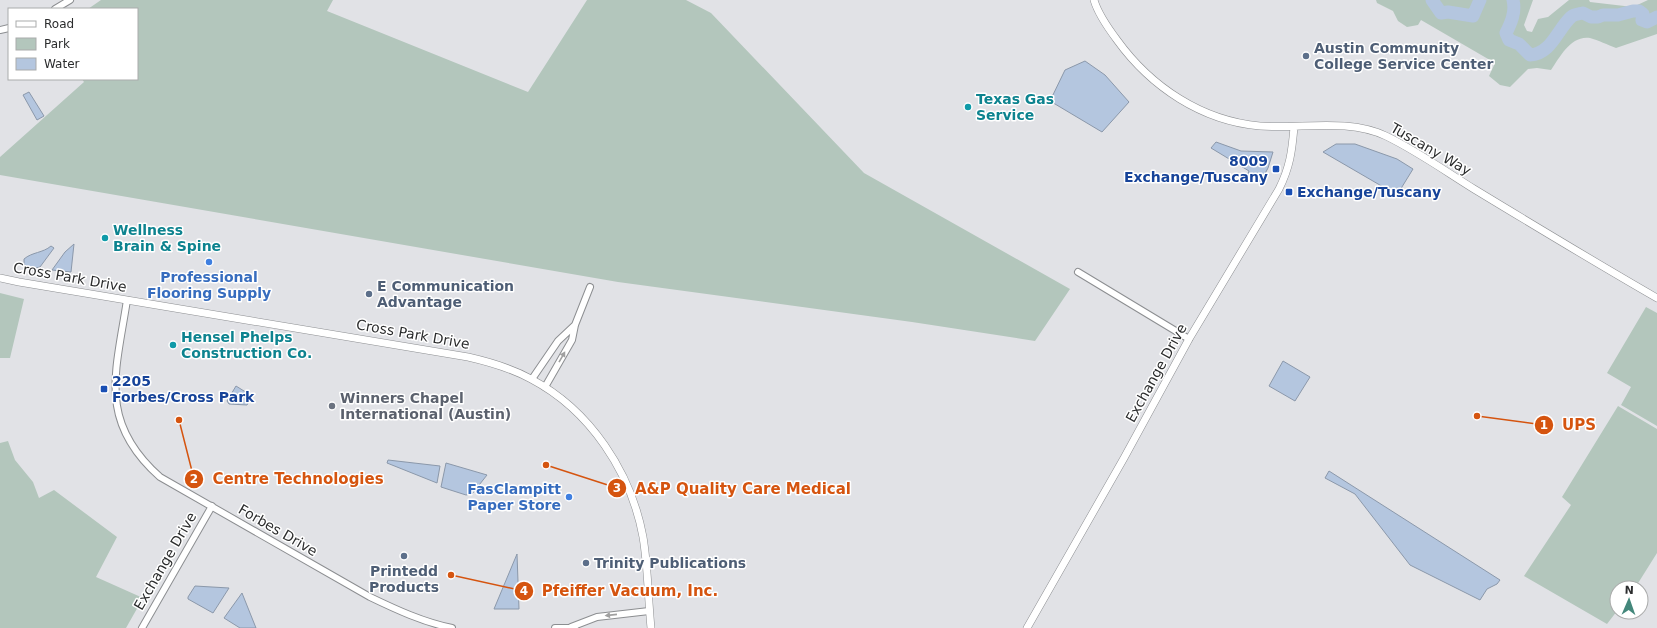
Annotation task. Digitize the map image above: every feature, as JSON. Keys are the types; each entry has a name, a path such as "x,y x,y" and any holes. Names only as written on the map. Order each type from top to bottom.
{"street":[{"path":"57,8 70,0"},
{"name":"Tuscany Way","path":"1094,0 1110,31 1130,58 1140,69 1183,102 1214,116 1240,124 1294,127 1338,126 1363,129 1384,135 1657,298"},
{"name":"Exchange Drive","path":"1027,628 1124,458 1189,339 1280,188 1288,170 1292,155 1294,127"},
{"path":"1078,272 1189,339"},
{"name":"Cross Park Drive","path":"0,278 468,357 496,364 532,379 572,407 593,429 606,447 628,488 643,538 651,628"},
{"path":"545,387 572,340 575,325 590,287"},
{"name":"Forbes Drive","path":"127,300 115,378 115,397 125,433 136,452 147,465 160,476 370,596 405,614 432,624 452,628"},
{"path":"532,379 558,341 575,325"},
{"name":"Exchange Drive","path":"142,628 212,506"},
{"path":"555,628 573,628 597,617 649,611"}],"green space":[{"path":"101,0 333,0 327,11 528,92 587,0 686,0 711,13 864,173 1070,289 1035,341 912,322 618,282 0,175 0,157 84,82 83,80 138,80 138,8 89,8"},
{"path":"1376,0 1533,0 1524,25 1527,31 1532,32 1538,19 1548,17 1569,0 1589,0 1590,2 1633,7 1648,0 1657,0 1657,34 1616,48 1590,38 1577,40 1562,53 1551,70 1537,68 1528,69 1510,87 1500,85 1489,76 1495,63 1421,20 1418,25 1407,27 1398,21 1393,11 1377,3"},
{"path":"0,293 24,299 10,358 0,358"},
{"path":"1646,307 1657,313 1657,426 1621,405 1631,387 1607,373"},
{"path":"1618,406 1657,429 1657,553 1640,580 1609,580 1610,620 1607,624 1524,576 1571,505 1562,497"},
{"path":"8,441 15,460 33,482 39,498 54,490 117,537 96,577 143,598 126,628 0,628 0,443"}],"water":[{"path":"1085,61 1105,75 1129,102 1102,132 1050,101 1065,70"},
{"path":"29,92 44,116 37,120 23,95"},
{"path":"1216,142 1241,151 1273,152 1268,168 1260,183 1247,176 1249,171 1211,148"},
{"path":"1336,144 1355,144 1397,159 1413,169 1397,195 1323,152"},
{"path":"74,244 71,272 52,270 65,252"},
{"path":"51,246 54,248 40,267 32,269 24,267 24,259"},
{"path":"1283,361 1310,377 1295,401 1269,386"},
{"path":"236,386 252,396 247,405 229,404 227,401"},
{"path":"388,460 440,466 437,483 387,463"},
{"path":"446,463 487,475 472,494 466,495 441,487"},
{"path":"1329,471 1500,580 1497,584 1487,589 1480,600 1410,565 1355,494 1325,478"},
{"path":"517,554 519,609 494,609"},
{"path":"195,586 229,588 213,613 188,599"},
{"path":"242,593 256,628 240,628 224,618"}],"waterway":[{"path":"1432,0 1441,13 1448,12 1473,16 1480,0"},
{"path":"1513,0 1513,13 1506,33 1509,40 1519,44 1530,55 1537,54 1549,46 1566,22 1575,15 1583,13 1591,17 1598,17 1603,15 1618,15 1639,11 1643,14 1642,20 1647,22 1657,17"}],"place":[{"name":"Austin Community College Service Center","path":"1306,56"},
{"name":"Texas Gas Service","path":"968,107"},
{"name":"8009 Exchange/Tuscany","path":"1276,169"},
{"name":"Exchange/Tuscany","path":"1289,192"},
{"name":"Wellness Brain & Spine","path":"105,238"},
{"name":"Professional Flooring Supply","path":"209,262"},
{"name":"E Communication Advantage","path":"369,294"},
{"name":"Hensel Phelps Construction Co.","path":"173,345"},
{"name":"2205 Forbes/Cross Park","path":"104,389"},
{"name":"Winners Chapel International (Austin)","path":"332,406"},
{"name":"UPS","path":"1477,416"},
{"name":"Centre Technologies","path":"179,420"},
{"name":"A&P Quality Care Medical","path":"546,465"},
{"name":"FasClampitt Paper Store","path":"569,497"},
{"name":"Printedd Products","path":"404,556"},
{"name":"Trinity Publications","path":"586,563"},
{"name":"Pfeiffer Vacuum, Inc.","path":"451,575"}]}
